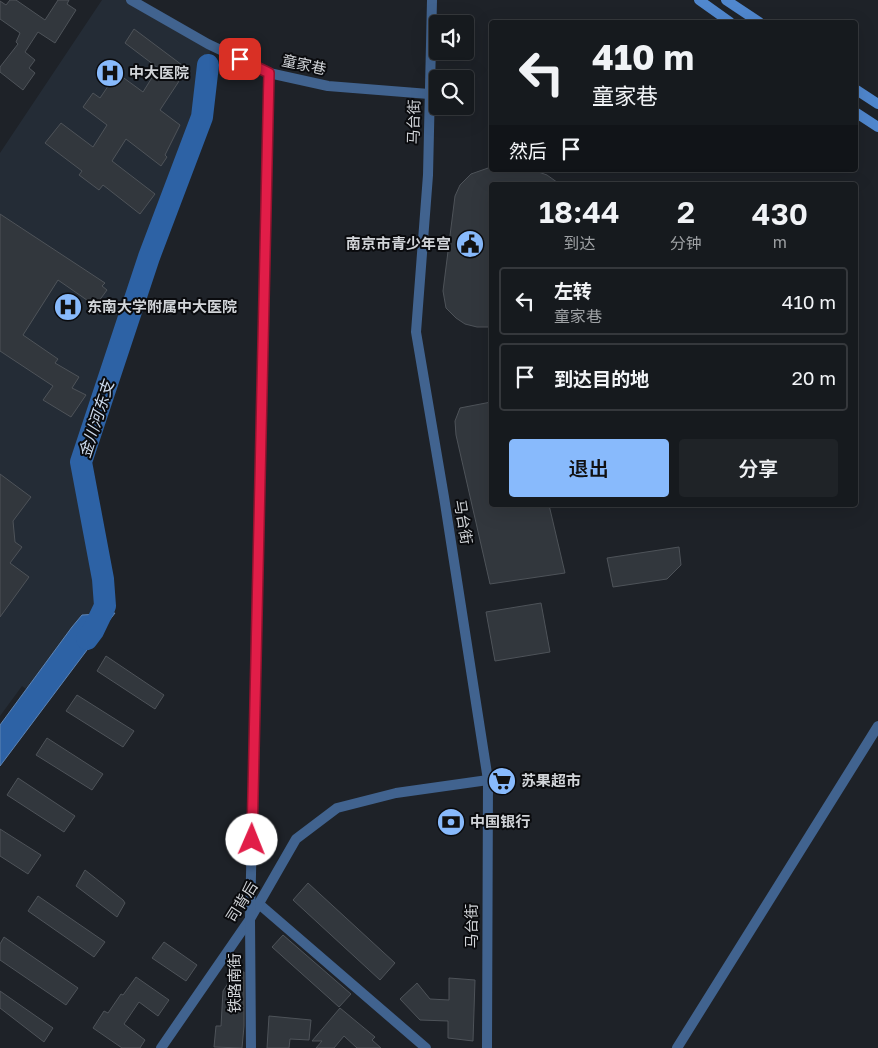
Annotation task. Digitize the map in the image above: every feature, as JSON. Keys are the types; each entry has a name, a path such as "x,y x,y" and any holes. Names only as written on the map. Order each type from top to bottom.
{"main road":[{"path":"699,0 727,20"},
{"path":"726,0 756,20"},
{"path":"858,90 878,104"},
{"path":"858,114 878,127"}],"street":[{"name":"童家巷","path":"131,0 208,44 269,73 328,86 429,94"},
{"name":"马台街","path":"431,70 432,0"},
{"name":"铁路南街","path":"251,1048 250,919 269,73"},
{"name":"马台街","path":"429,115 428,175 416,332 488,780 487,1048"},
{"path":"677,1048 878,726"},
{"name":"司背后","path":"161,1048 250,919 296,839 337,808 396,793 488,780"},
{"path":"259,904 426,1048"}],"shaded area":[{"name":"东南大学附属中大医院","path":"102,0 131,0 211,45 202,117 81,462 103,579 105,606 93,631 41,700 22,686 0,716 0,153"}],"water":[{"path":"115,613 0,766 0,725 72,627 82,615"}],"building":[{"path":"10,0 16,0 45,20 58,0 69,0 67,4 76,10 55,43 38,32 25,52 35,60 29,68 35,73 23,90 0,72 0,67 18,44 16,42 20,33 0,19 0,1 6,5"},
{"path":"134,29 182,65 180,68 185,72 160,110 180,125 165,155 167,157 161,166 126,139 112,161 155,194 140,214 103,185 99,190 79,175 82,171 45,143 61,123 93,147 107,125 83,107 93,93 100,98 117,73 143,92 158,68 125,43"},
{"name":"南京市青少年宫","path":"489,168 489,172 539,172 557,182 489,182 489,327 465,324 456,318 446,308 443,291 455,196 460,185 471,174"},
{"path":"0,214 105,283 102,286 107,290 94,305 58,280 23,335 58,359 55,363 79,377 72,388 86,395 71,417 43,400 53,386 0,351"},
{"path":"489,402 489,507 549,507 565,573 490,584 456,435 455,421 460,408"},
{"path":"0,474 31,497 13,521 15,542 22,547 10,563 29,577 0,617"},
{"path":"679,547 681,565 667,579 613,587 607,558"},
{"path":"541,603 550,652 495,661 486,612"},
{"path":"106,656 164,695 155,709 97,671"},
{"path":"77,695 134,731 123,747 66,711"},
{"path":"47,738 103,774 92,790 36,755"},
{"path":"18,778 75,816 64,832 7,795"},
{"path":"0,829 41,855 28,874 0,856"},
{"path":"85,870 123,900 125,903 117,917 76,886"},
{"path":"308,883 395,963 380,980 293,900"},
{"path":"38,896 105,942 94,957 28,911"},
{"path":"283,935 351,994 339,1007 272,947"},
{"path":"4,937 78,988 66,1005 0,960 0,944"},
{"path":"164,942 197,965 186,981 152,958"},
{"path":"236,971 244,972 242,1048 214,1047 216,1026 221,1026 223,991"},
{"path":"136,977 169,1000 158,1016 139,1002 124,1024 145,1040 140,1048 122,1048 93,1028 104,1011 108,1013"},
{"path":"449,978 475,980 473,1041 448,1038 448,1021 420,1020 400,999 417,983 430,999 449,1000"},
{"path":"0,991 53,1028 44,1042 0,1008"},
{"path":"340,1008 375,1037 372,1040 381,1048 357,1048 344,1036 334,1048 316,1048 322,1041 312,1041"},
{"path":"269,1016 311,1020 309,1040 290,1039 289,1048 267,1048"}],"waterway":[{"name":"金川河东支","path":"87,639 105,606 103,579 81,462 149,257 202,117 208,65"}],"place":[{"name":"中大医院","path":"110,73"},
{"name":"南京市青少年宫","path":"470,244"},
{"name":"东南大学附属中大医院","path":"68,307"},
{"name":"苏果超市","path":"502,781"},
{"name":"中国银行","path":"451,822"}],"route":[{"path":"240,59 269,73 252,840"}]}
